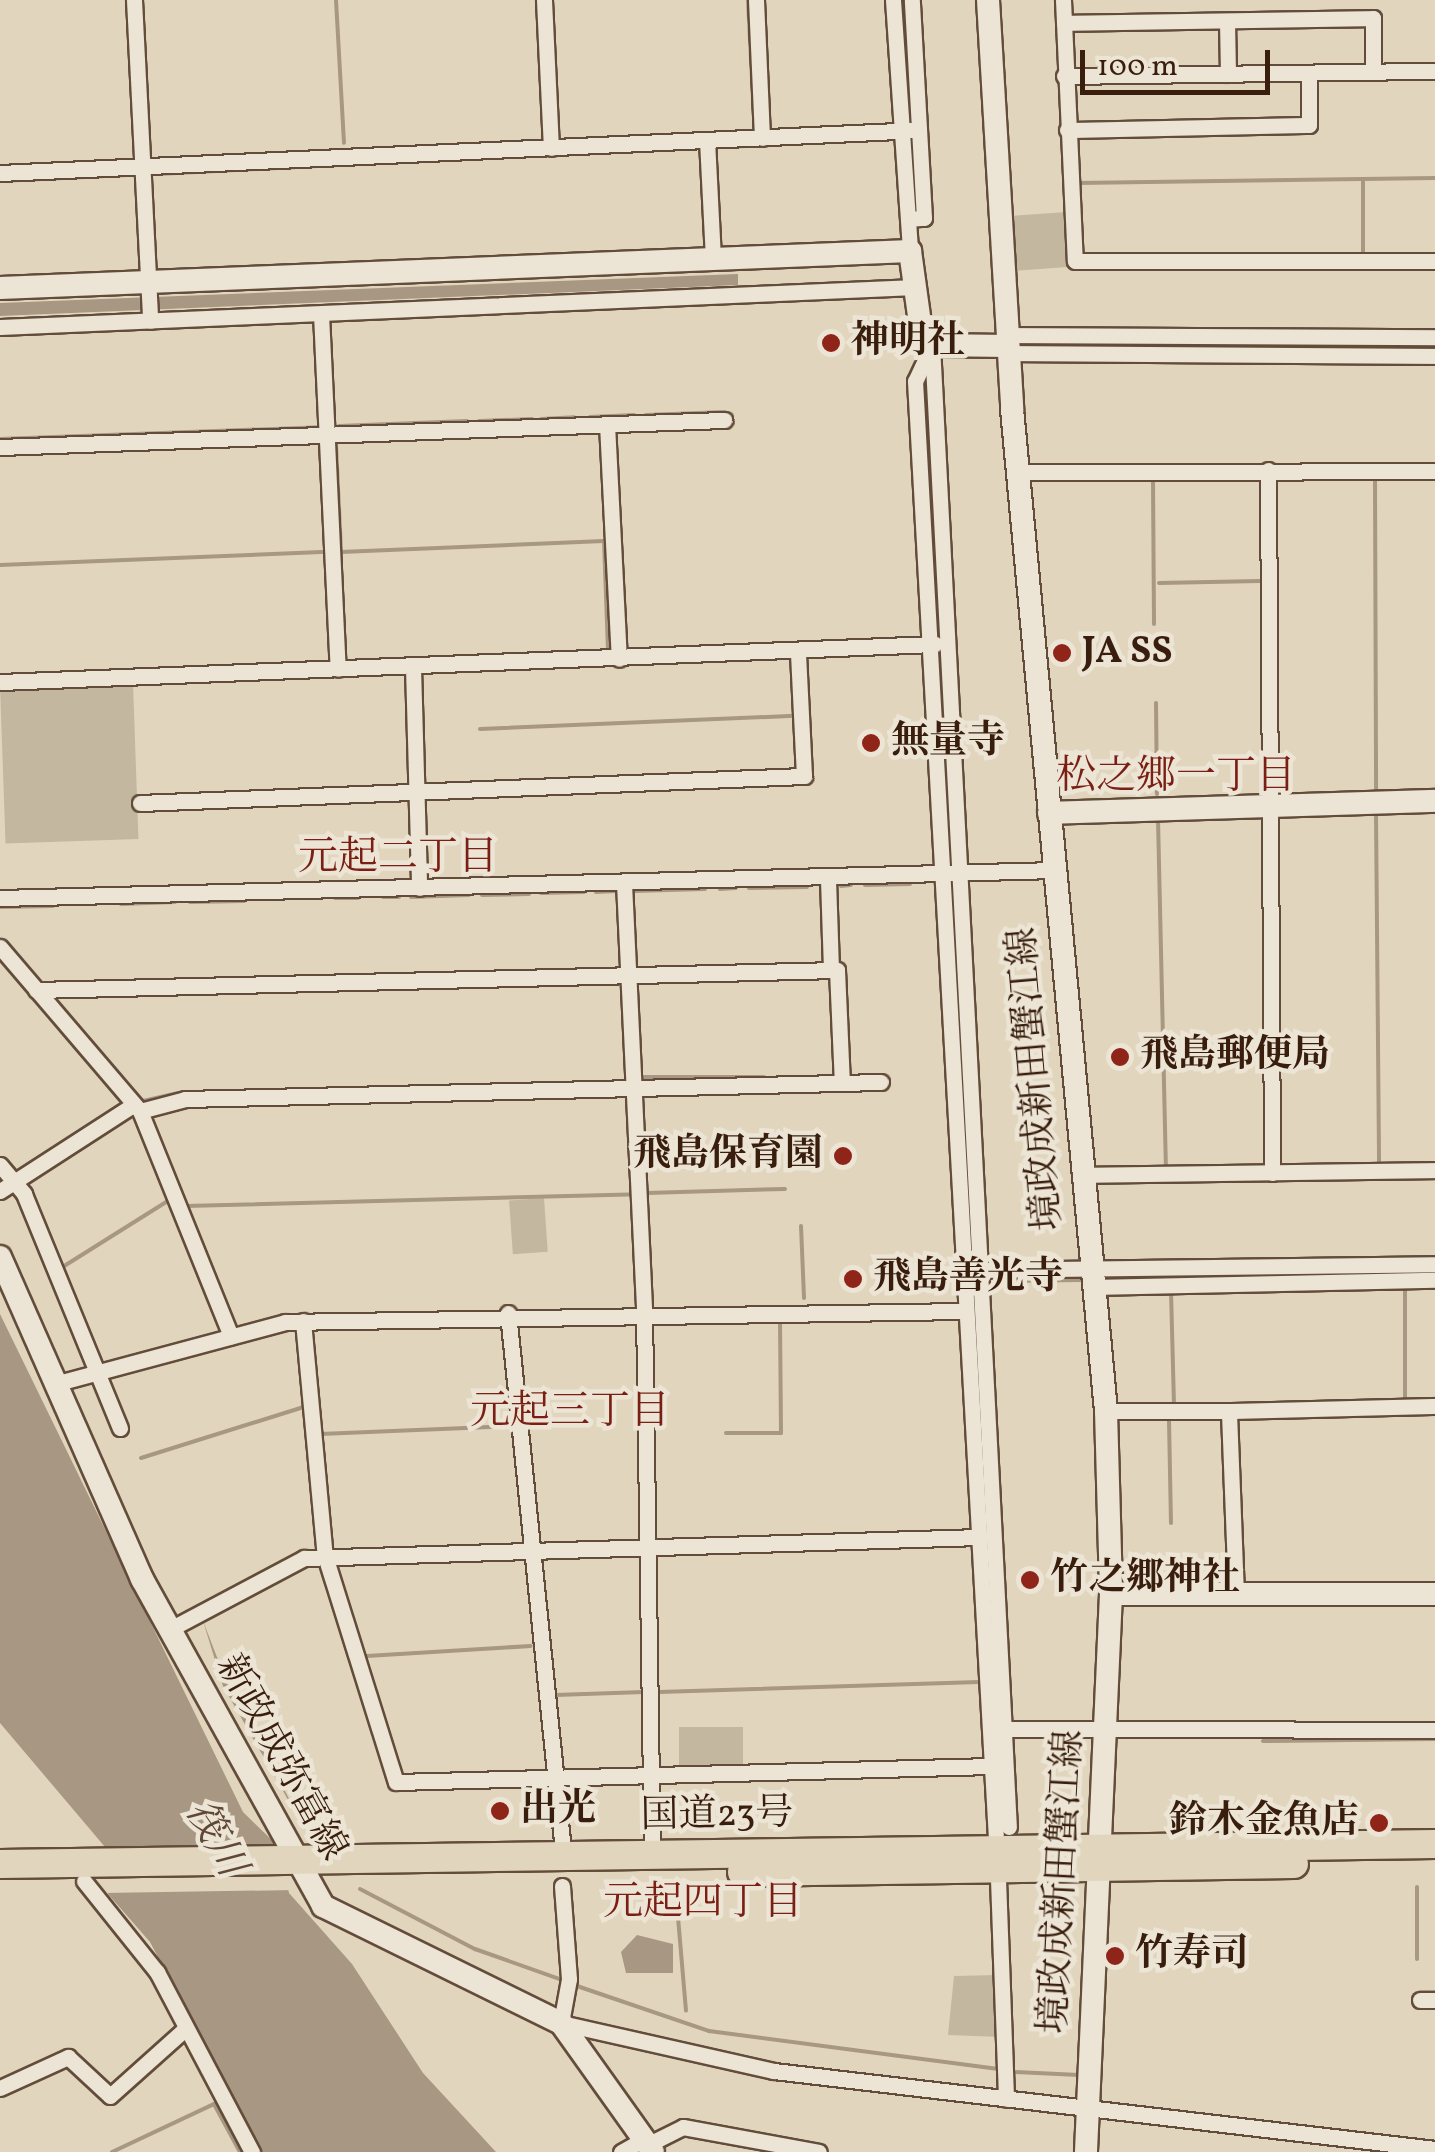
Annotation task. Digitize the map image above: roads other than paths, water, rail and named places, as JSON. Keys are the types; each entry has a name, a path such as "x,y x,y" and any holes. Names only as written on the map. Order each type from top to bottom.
{"highway":[{"name":"国道23号","path":"297,1868 1098,1857 1435,1844"},
{"name":"国道23号","path":"0,1882 91,1875 652,1856 1435,1861"},
{"name":"国道23号","path":"0,1864 91,1875"}],"main road":[{"name":"境政成新田蟹江線","path":"988,0 1018,472 1080,1175 1106,1412 1112,1594 1086,2152"},
{"path":"0,288 150,285 910,251 919,327 932,345 1008,345"},
{"path":"1050,813 1272,802 1435,800"},
{"name":"新政成弥富線","path":"0,1258 54,1384 170,1630 297,1868 324,1906 359,1931 561,2023 648,2145"},
{"path":"1112,1594 1435,1594"}],"street":[{"path":"134,0 150,318"},
{"path":"544,0 551,148"},
{"path":"756,0 762,138"},
{"path":"892,0 910,251"},
{"path":"908,219 924,218 912,0"},
{"path":"1064,0 1064,76 1075,262 1435,261"},
{"path":"1064,24 1372,18 1373,72"},
{"path":"1227,21 1228,74"},
{"path":"1064,76 1435,71"},
{"path":"1067,130 1309,125 1309,73"},
{"path":"0,173 919,130"},
{"path":"708,140 713,259"},
{"path":"0,327 915,287"},
{"path":"320,314 330,434 338,670"},
{"path":"1008,345 1435,337"},
{"path":"932,345 938,643 981,1270 1004,1730 1002,1832 991,1766 978,1537 964,1270 951,876"},
{"path":"1008,345 1435,356"},
{"path":"0,447 724,420"},
{"path":"607,424 619,659"},
{"path":"1268,470 1272,1172"},
{"path":"1018,472 1435,471"},
{"path":"0,682 798,652 938,643"},
{"path":"140,803 804,776 798,652"},
{"path":"413,666 419,888"},
{"path":"0,898 951,876 1054,870"},
{"path":"828,878 831,970 842,1083"},
{"path":"624,883 644,1310 652,1856"},
{"path":"0,948 136,1108 231,1336"},
{"path":"36,990 831,970"},
{"path":"7,1186 136,1108 186,1099 881,1082"},
{"path":"0,1165 120,1428"},
{"path":"1080,1175 1435,1170"},
{"path":"1091,1280 1435,1264"},
{"path":"964,1270 1091,1280 1435,1280"},
{"path":"54,1384 231,1336 303,1321 644,1310 966,1311"},
{"path":"508,1313 526,1549 562,1841"},
{"path":"303,1321 325,1556 396,1782 991,1766"},
{"path":"1106,1412 1435,1406"},
{"path":"1229,1410 1236,1595"},
{"path":"170,1630 280,1567 325,1556 978,1537"},
{"path":"1004,1730 1435,1730"},
{"path":"91,1875 130,1930 252,2152"},
{"path":"998,1879 1006,2099"},
{"path":"562,1886 568,1984 561,2023 774,2070 1435,2150"},
{"path":"0,2088 68,2057 110,2096 184,2029"},
{"path":"620,2152 648,2145 671,2126 756,2148 818,2152"}],"water":[{"path":"738,274 738,285 0,316 0,303"},
{"name":"筏川","path":"0,1314 243,1812 279,1847 289,1893 352,1964 423,2073 496,2152 261,2152 150,1942 108,1894 105,1847 0,1723"},
{"path":"203,1621 227,1683 315,1847 223,1686"},
{"path":"637,1935 673,1944 673,1973 626,1973 621,1952"}],"waterway":[{"path":"336,0 344,143"},
{"path":"748,0 754,119"},
{"path":"904,0 909,121"},
{"path":"910,137 912,163"},
{"path":"722,147 748,146"},
{"path":"158,174 535,155"},
{"path":"0,181 128,175"},
{"path":"1077,183 1435,178"},
{"path":"1363,179 1363,254"},
{"path":"1032,345 1345,348"},
{"path":"646,415 725,412"},
{"path":"590,417 634,415"},
{"path":"541,419 574,417"},
{"path":"479,421 532,419"},
{"path":"339,426 467,421"},
{"path":"0,439 320,427"},
{"path":"336,445 341,552 604,541 608,649"},
{"path":"1375,478 1376,793"},
{"path":"1153,480 1154,624"},
{"path":"0,565 328,552"},
{"path":"936,573 939,633"},
{"path":"1159,583 1260,581"},
{"path":"940,650 949,810"},
{"path":"1156,703 1157,794"},
{"path":"480,729 795,716"},
{"path":"1376,813 1379,1164"},
{"path":"1158,819 1166,1167"},
{"path":"865,885 910,884"},
{"path":"841,886 851,885"},
{"path":"749,888 807,887"},
{"path":"720,889 736,888"},
{"path":"634,891 705,889"},
{"path":"596,892 617,891"},
{"path":"541,893 584,892"},
{"path":"482,895 529,894"},
{"path":"411,897 469,895"},
{"path":"383,897 399,897"},
{"path":"335,898 358,898"},
{"path":"190,902 244,901"},
{"path":"121,904 175,902"},
{"path":"0,907 53,906"},
{"path":"644,1077 764,1077"},
{"path":"143,1101 177,1093"},
{"path":"647,1193 785,1189"},
{"path":"185,1206 629,1194"},
{"path":"61,1268 168,1201"},
{"path":"801,1226 804,1298"},
{"path":"1001,1281 1081,1280"},
{"path":"1405,1287 1405,1400"},
{"path":"1171,1291 1174,1405"},
{"path":"726,1433 781,1433 780,1320"},
{"path":"141,1458 301,1408"},
{"path":"1169,1420 1171,1523"},
{"path":"320,1434 508,1426"},
{"path":"367,1656 531,1646"},
{"path":"659,1692 979,1682"},
{"path":"555,1695 644,1692"},
{"path":"1263,1741 1435,1739"},
{"path":"1417,1887 1417,1959"},
{"path":"360,1889 475,1949 565,1981"},
{"path":"676,1894 686,2011"},
{"path":"574,1985 709,2031 996,2069"},
{"path":"1420,1992 1435,1992"},
{"path":"1014,2072 1079,2075"},
{"path":"112,2152 214,2104 240,2152"}],"place":[{"name":"神明社","path":"831,343"},
{"name":"JA SS","path":"1062,653"},
{"name":"無量寺","path":"871,743"},
{"name":"飛島郵便局","path":"1120,1057"},
{"name":"飛島保育園","path":"843,1156"},
{"name":"飛島善光寺","path":"853,1279"},
{"name":"竹之郷神社","path":"1030,1580"},
{"name":"出光","path":"500,1811"},
{"name":"鈴木金魚店","path":"1379,1823"},
{"name":"竹寿司","path":"1115,1956"}],"district":[{"name":"松之郷一丁目","path":"1176,778"},
{"name":"元起二丁目","path":"398,859"},
{"name":"元起三丁目","path":"570,1413"},
{"name":"元起四丁目","path":"703,1904"}]}
